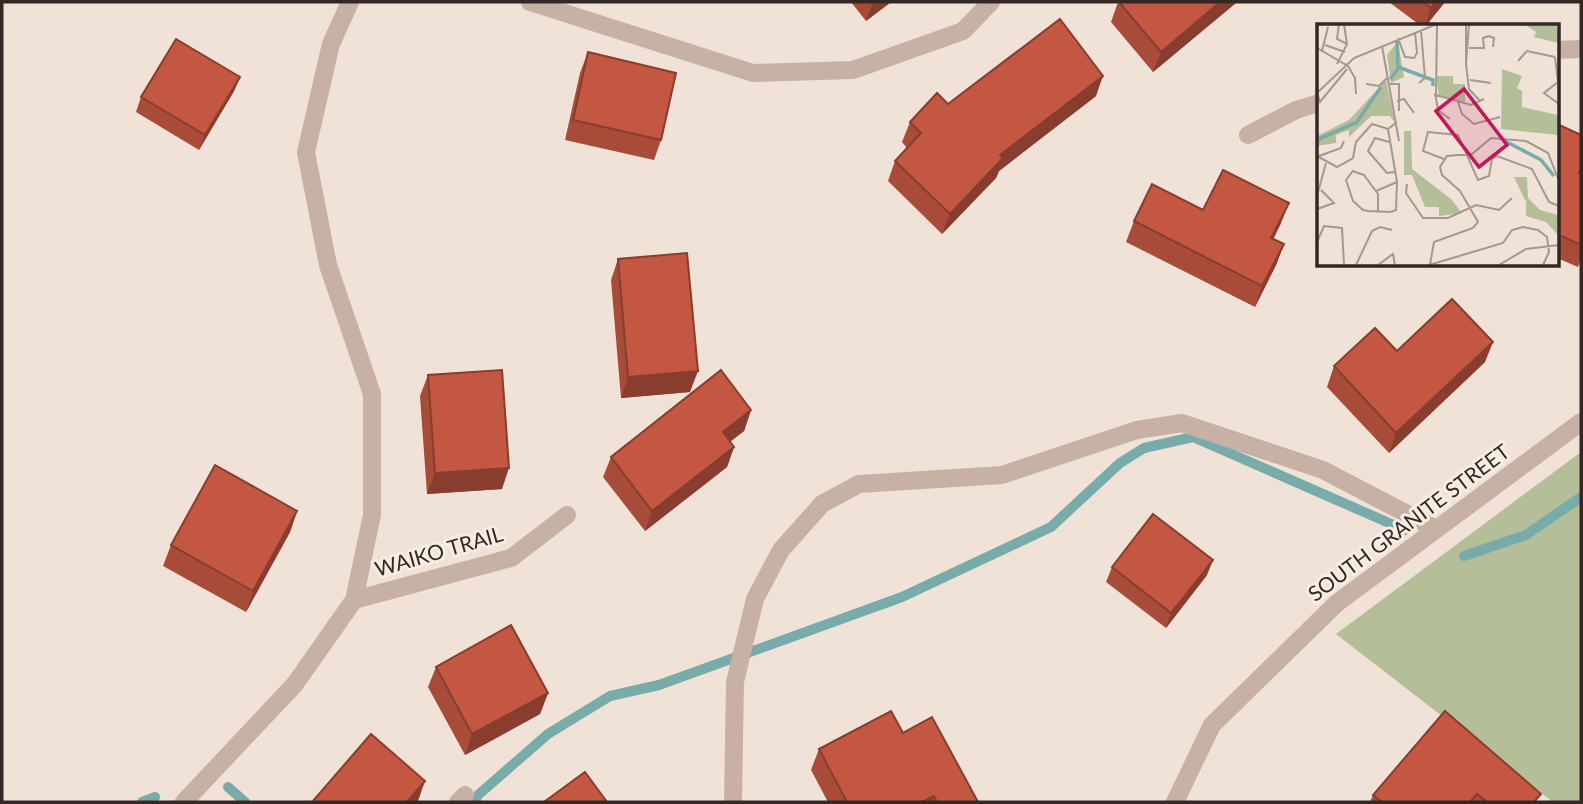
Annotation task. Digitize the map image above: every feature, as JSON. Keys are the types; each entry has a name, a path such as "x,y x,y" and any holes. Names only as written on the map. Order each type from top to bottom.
{"street":[{"path":"184,802 295,684 354,600 372,515 372,394 328,265 306,152 331,44 350,2"},
{"path":"530,2 753,73 853,70 963,31 991,2"},
{"path":"1558,50 1581,49"},
{"path":"1248,135 1296,110 1317,104"},
{"name":"SOUTH GRANITE STREET","path":"1175,802 1212,725 1337,603 1581,422"},
{"path":"733,802 735,682 755,599 781,550 822,504 859,484 1002,475 1137,430 1182,423 1323,470 1436,529"},
{"name":"WAIKO TRAIL","path":"354,600 511,558 567,515"}],"green space":[{"path":"1581,452 1581,802 1553,802 1336,634"}],"building":[{"path":"1119,2 1220,2 1161,52"},
{"path":"1423,2 1436,2 1431,8"},
{"path":"1060,19 1103,76 1000,155 1003,158 950,214 895,161 921,133 910,122 937,93 948,104"},
{"path":"176,39 240,77 205,135 141,97"},
{"path":"588,52 676,73 661,140 573,120"},
{"path":"1558,124 1581,135 1581,245 1558,234"},
{"path":"1223,170 1289,203 1271,238 1284,244 1262,286 1134,221 1152,184 1203,210"},
{"path":"687,253 698,371 628,377 618,259"},
{"path":"1452,299 1493,342 1396,433 1334,366 1375,328 1397,351"},
{"path":"502,370 509,468 435,473 428,375"},
{"path":"721,370 751,410 723,432 734,447 652,511 611,457"},
{"path":"215,465 297,511 253,591 171,545"},
{"path":"1153,514 1213,560 1171,613 1112,567"},
{"path":"511,625 548,693 472,734 436,667"},
{"path":"891,711 903,733 932,717 978,802 937,802 934,796 922,802 847,802 819,749"},
{"path":"1445,711 1541,794 1534,802 1487,802 1477,794 1470,802 1382,802 1373,795"},
{"path":"371,734 425,781 407,802 312,802"},
{"path":"585,772 607,802 544,802"}],"waterway":[{"path":"474,802 478,795 548,734 610,696 659,685 902,597 1051,527 1120,463 1144,448 1193,437 1405,530"},
{"path":"1464,556 1526,535 1581,497"},
{"path":"228,787 245,802"},
{"path":"142,802 155,797"}]}
